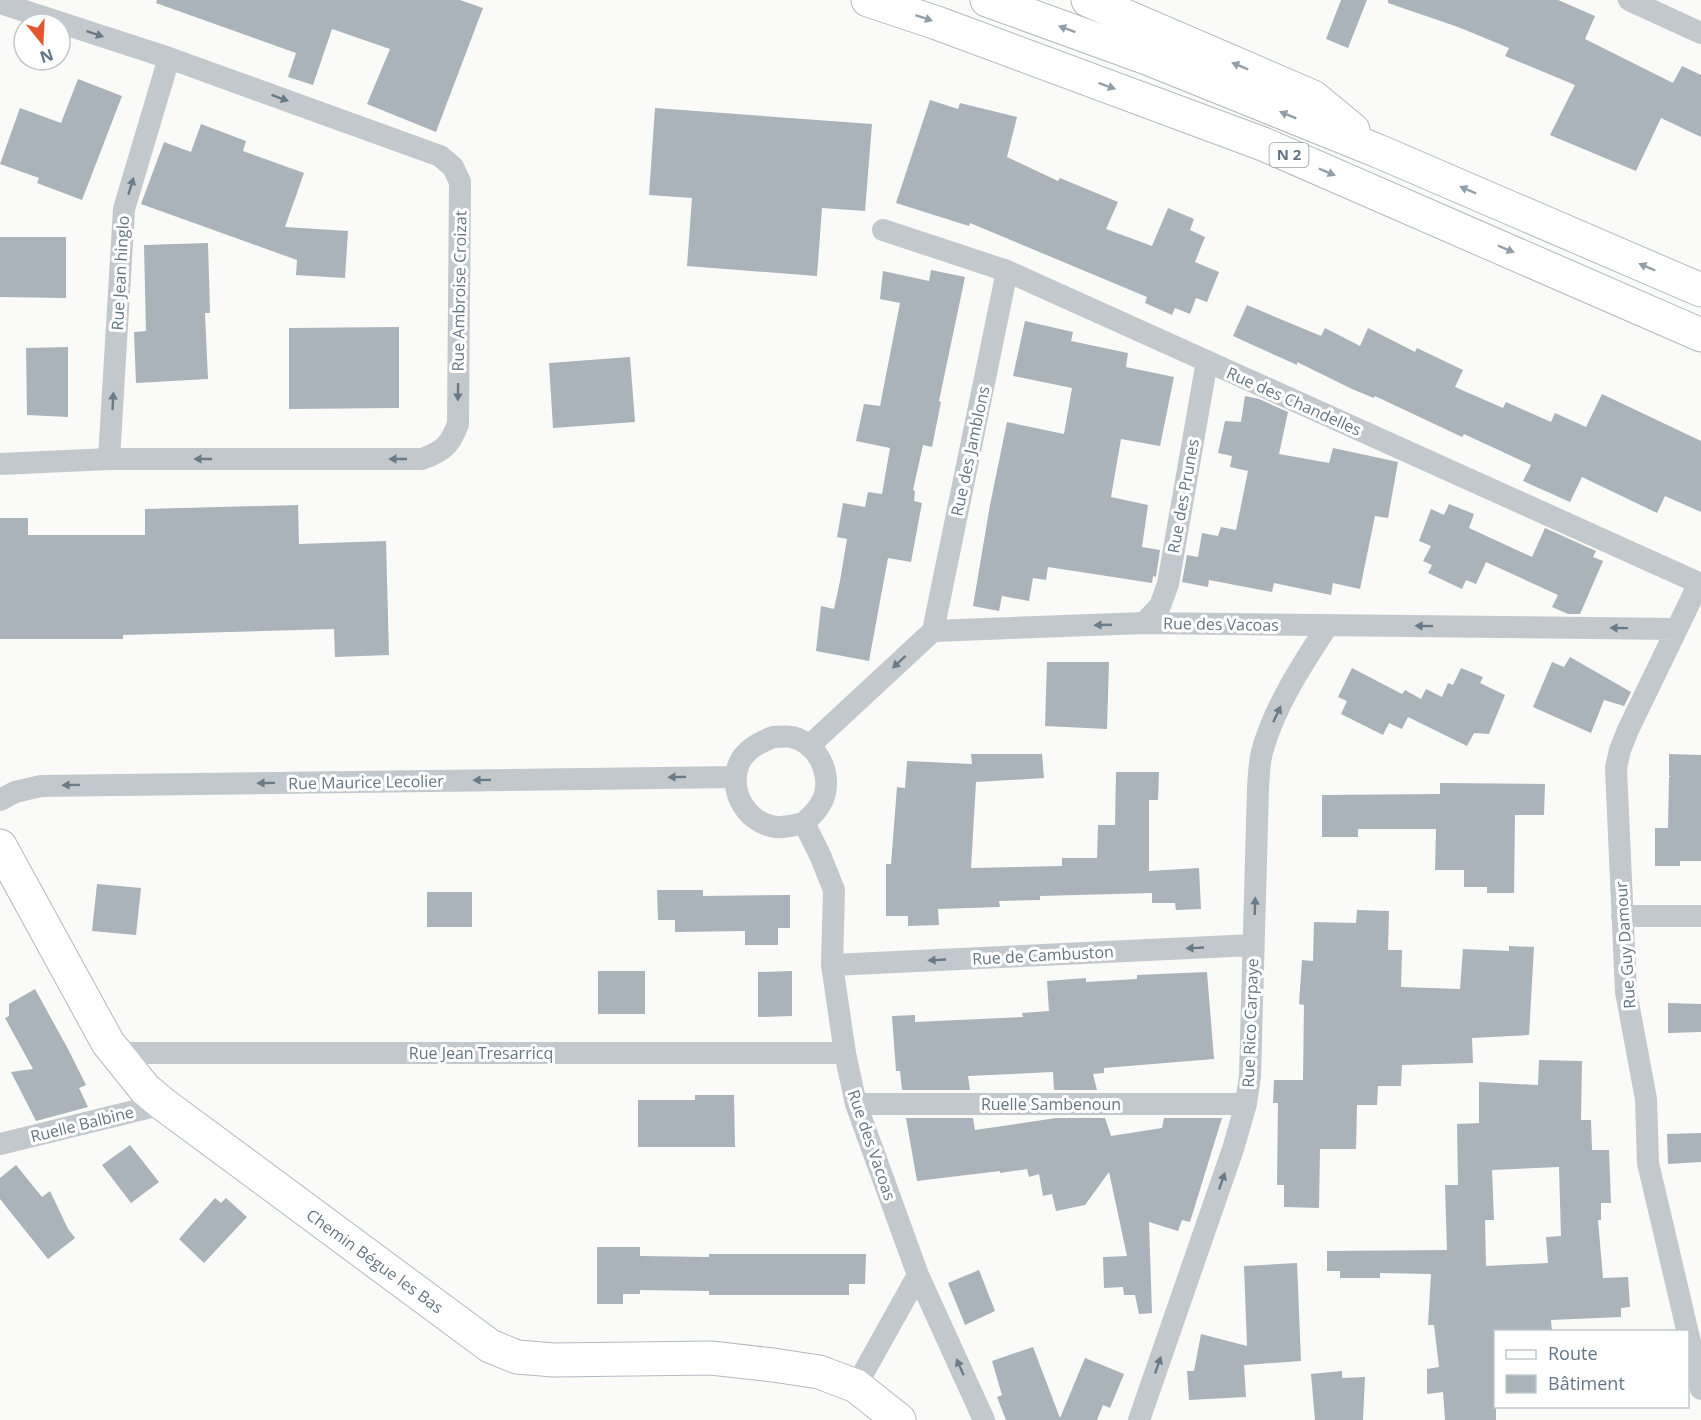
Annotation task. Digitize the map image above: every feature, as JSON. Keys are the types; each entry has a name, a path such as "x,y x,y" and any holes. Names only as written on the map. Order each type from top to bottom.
{"main road":[{"name":"N 2","path":"868,0 937,23 1263,144 1701,335"},
{"name":"N 2","path":"987,0 1147,58 1378,150 1701,290"},
{"path":"1088,0 1313,97 1378,150"},
{"name":"Chemin Bégue les Bas","path":"0,846 108,1043 145,1089 490,1346 517,1357 554,1360 711,1358 819,1372 856,1386 899,1420"}],"street":[{"path":"1629,0 1701,33"},
{"name":"Rue Ambroise Croizat","path":"0,3 169,58 440,156 453,167 460,182 458,424 451,441 437,454 422,459 109,459 0,464"},
{"name":"Rue Jean hinglo","path":"109,459 124,208 169,58"},
{"name":"Rue des Chandelles","path":"883,230 1007,271 1700,583"},
{"name":"Rue des Jamblons","path":"933,631 1007,271"},
{"name":"Rue des Prunes","path":"1144,623 1160,606 1168,584 1207,361"},
{"name":"Rue Guy Damour","path":"1700,583 1620,750 1616,768 1626,992 1646,1099 1648,1163 1699,1364 1701,1389"},
{"name":"Rue des Vacoas","path":"933,631 1144,623 1677,629"},
{"name":"Rue Rico Carpaye","path":"1138,1420 1233,1149 1246,1104 1250,1076 1258,788 1262,752 1275,718 1300,667 1328,625"},
{"path":"809,746 933,631"},
{"path":"773,737 792,737 809,746 820,758 826,773 826,790 820,805 804,824 775,827 759,821 745,810 737,794 736,777 742,759 755,744 773,737"},
{"name":"Rue Maurice Lecolier","path":"0,800 15,792 41,786 736,777"},
{"name":"Rue des Vacoas","path":"804,824 834,890 832,966 845,1053 856,1104 918,1275 984,1420"},
{"path":"1622,916 1701,916"},
{"name":"Rue de Cambuston","path":"832,966 1254,945"},
{"name":"Rue Jean Tresarricq","path":"116,1053 845,1053"},
{"name":"Ruelle Balbine","path":"0,1144 163,1104"},
{"name":"Ruelle Sambenoun","path":"856,1104 1246,1104"},
{"path":"856,1386 918,1275"}],"building":[{"path":"157,0 460,0 483,8 436,132 367,104 390,49 332,29 313,85 288,77 296,53 156,3"},
{"path":"1341,0 1367,0 1348,48 1326,39"},
{"path":"1388,0 1558,0 1595,16 1585,39 1673,83 1682,66 1701,75 1701,137 1661,118 1636,171 1550,135 1575,85 1505,56 1509,48 1458,27 1388,3"},
{"path":"78,79 122,96 82,200 37,183 39,178 0,164 20,108 61,123"},
{"path":"930,100 958,109 960,103 1017,117 1007,157 1058,181 1060,178 1118,202 1106,229 1152,246 1168,208 1194,219 1190,230 1205,237 1195,262 1219,272 1207,302 1196,298 1190,314 1175,308 1172,315 1145,303 1147,297 970,223 969,226 896,203"},
{"path":"655,108 872,124 865,211 822,208 817,276 687,266 692,198 649,195"},
{"path":"201,124 246,141 243,151 304,173 285,227 348,231 345,278 296,275 297,260 141,204 164,142 191,152"},
{"path":"0,237 66,237 66,298 0,297"},
{"path":"208,243 210,313 205,313 208,379 136,383 134,332 146,331 144,245"},
{"path":"931,270 965,277 939,401 941,402 932,447 923,445 913,490 915,491 914,501 922,503 911,562 888,558 869,661 816,651 821,606 834,609 840,581 847,539 837,537 843,503 865,507 868,492 882,494 890,448 856,441 864,404 880,406 900,303 880,299 883,271 929,281"},
{"path":"1247,305 1321,336 1325,328 1360,346 1368,328 1415,352 1417,348 1463,370 1455,387 1503,408 1506,402 1551,422 1555,413 1586,427 1602,394 1701,441 1701,512 1665,496 1657,513 1582,477 1570,502 1523,481 1531,465 1464,434 1462,437 1375,396 1374,398 1352,389 1297,362 1297,365 1233,336"},
{"path":"1025,321 1073,332 1071,341 1128,353 1126,367 1174,377 1160,446 1121,439 1111,497 1148,505 1142,547 1160,550 1156,577 1153,576 1152,583 1048,567 1046,580 1033,578 1029,601 1002,596 999,611 973,606 1007,422 1064,434 1072,388 1013,376"},
{"path":"399,327 399,408 289,409 289,328"},
{"path":"68,347 68,417 27,415 26,348"},
{"path":"630,357 635,422 553,428 549,363"},
{"path":"1245,396 1259,399 1288,412 1279,454 1329,463 1333,448 1398,462 1388,518 1375,516 1360,589 1333,583 1331,595 1274,583 1272,592 1209,580 1208,587 1182,582 1187,555 1198,557 1202,533 1218,536 1221,527 1236,530 1248,471 1230,467 1232,456 1218,453 1225,421 1241,422"},
{"path":"1449,504 1474,514 1469,528 1532,557 1545,528 1596,551 1593,557 1603,561 1580,614 1568,614 1552,607 1558,595 1486,562 1476,584 1466,580 1462,589 1428,573 1432,565 1423,561 1431,546 1419,541 1431,509 1444,515"},
{"path":"298,505 299,544 386,541 389,655 335,657 334,629 123,635 123,639 0,639 0,518 28,518 28,535 145,535 145,509"},
{"path":"1570,657 1631,692 1624,706 1604,700 1591,733 1533,707 1552,662 1564,667"},
{"path":"1047,662 1109,662 1107,729 1045,726"},
{"path":"1352,668 1402,694 1405,690 1421,699 1426,689 1442,697 1448,683 1453,685 1461,668 1483,677 1480,683 1505,695 1489,734 1474,733 1467,746 1408,717 1402,729 1389,723 1383,735 1341,714 1347,701 1338,697"},
{"path":"971,754 1042,754 1044,778 976,782 971,868 1062,866 1062,858 1097,858 1098,825 1115,825 1116,772 1159,772 1158,800 1149,800 1149,871 1199,868 1201,909 1176,910 1175,903 1152,903 1152,893 1040,896 1040,900 999,901 1000,907 938,909 939,925 908,926 908,916 886,916 886,864 891,864 897,787 905,788 907,761 972,764"},
{"path":"1669,754 1701,755 1701,861 1680,861 1680,866 1655,866 1655,828 1668,828 1669,777 1671,777 1669,776"},
{"path":"1440,783 1545,784 1544,815 1515,815 1514,893 1487,893 1487,887 1464,887 1464,870 1435,870 1436,829 1358,829 1358,837 1322,837 1322,795 1440,794"},
{"path":"97,884 141,888 136,935 92,931"},
{"path":"657,890 703,890 703,896 790,895 790,928 778,928 778,945 745,945 745,931 675,932 675,920 658,920"},
{"path":"427,892 472,892 472,927 427,927"},
{"path":"1357,910 1389,911 1388,950 1402,950 1401,987 1460,989 1463,949 1509,951 1509,946 1534,947 1529,1035 1472,1038 1473,1063 1402,1065 1401,1086 1378,1086 1377,1105 1357,1105 1356,1149 1320,1149 1319,1208 1284,1207 1284,1185 1277,1185 1278,1103 1273,1103 1274,1080 1303,1080 1304,1005 1299,1004 1302,960 1313,961 1314,922 1356,923"},
{"path":"598,971 645,971 645,1014 598,1014"},
{"path":"792,971 792,1016 758,1017 758,972"},
{"path":"1207,972 1214,1059 1104,1068 1104,1073 1093,1074 1097,1090 1054,1090 1053,1072 968,1076 970,1090 902,1090 900,1071 896,1071 892,1016 915,1015 915,1022 1023,1017 1022,1013 1049,1011 1047,981 1086,978 1086,982 1137,979 1137,975"},
{"path":"35,989 86,1085 79,1088 88,1107 36,1121 11,1072 33,1069 5,1018 9,1016 9,1004"},
{"path":"1668,1003 1701,1004 1701,1032 1668,1033"},
{"path":"1539,1060 1582,1061 1581,1120 1591,1120 1592,1150 1609,1150 1611,1203 1601,1203 1601,1220 1598,1220 1603,1278 1628,1277 1630,1307 1621,1308 1621,1317 1551,1320 1552,1330 1494,1330 1496,1420 1445,1420 1443,1392 1427,1394 1427,1369 1439,1367 1434,1325 1428,1325 1431,1274 1380,1273 1380,1278 1340,1278 1340,1271 1327,1271 1327,1251 1447,1250 1445,1185 1458,1185 1457,1124 1479,1123 1479,1082 1538,1085","holes":["1559,1167 1561,1236 1546,1237 1548,1263 1486,1266 1485,1220 1494,1220 1492,1170"]},
{"path":"695,1095 734,1095 735,1147 638,1147 638,1100 695,1100"},
{"path":"906,1118 973,1118 975,1130 1056,1118 1105,1118 1111,1136 1162,1128 1164,1118 1222,1118 1190,1222 1182,1220 1178,1231 1149,1222 1152,1313 1139,1314 1135,1295 1124,1295 1123,1287 1104,1288 1103,1257 1127,1256 1109,1172 1085,1205 1056,1211 1052,1194 1043,1196 1039,1174 1029,1177 1027,1169 917,1181"},
{"path":"1701,1133 1701,1162 1668,1164 1667,1134"},
{"path":"130,1145 159,1182 131,1203 102,1165"},
{"path":"16,1165 42,1197 50,1191 68,1229 75,1238 48,1259 0,1199 0,1178"},
{"path":"215,1198 221,1203 226,1198 247,1217 204,1263 179,1239"},
{"path":"597,1247 640,1247 640,1256 866,1254 865,1284 849,1284 849,1295 709,1295 709,1291 640,1290 640,1294 623,1294 623,1304 597,1304"},
{"path":"1297,1263 1301,1361 1244,1365 1246,1397 1189,1400 1187,1371 1194,1371 1201,1334 1247,1346 1244,1266"},
{"path":"979,1270 995,1311 965,1325 948,1283"},
{"path":"1033,1347 1060,1418 1085,1358 1124,1374 1110,1408 1103,1405 1097,1420 1006,1420 997,1397 1002,1395 992,1361"},
{"path":"1342,1371 1342,1378 1365,1377 1363,1420 1315,1420 1311,1374"}]}
